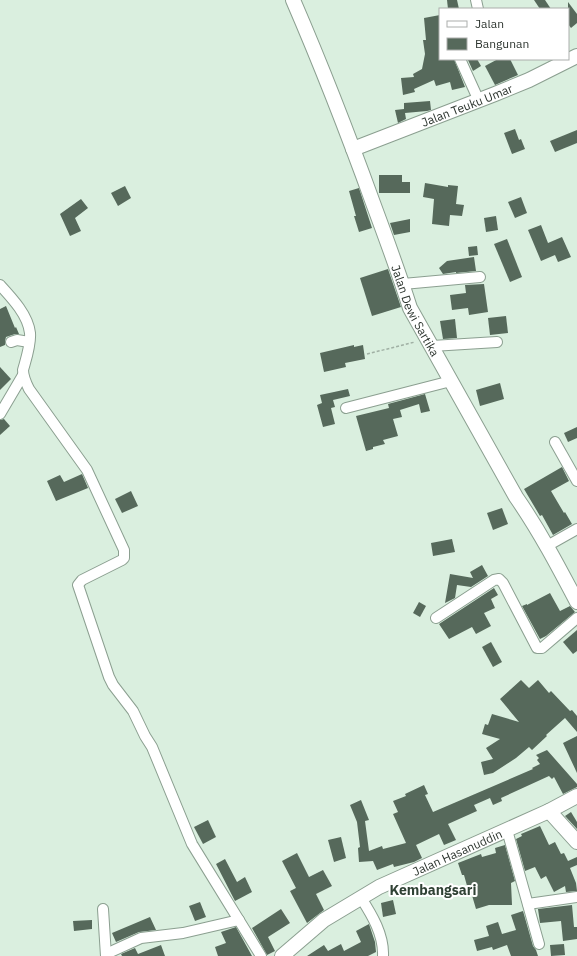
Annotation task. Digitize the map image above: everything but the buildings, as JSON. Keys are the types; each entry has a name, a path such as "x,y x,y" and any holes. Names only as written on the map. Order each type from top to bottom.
{"street":[{"name":"Jalan Dewi Sartika","path":"293,0 315,51 353,149 403,284 410,308 516,497 547,546 577,602"},
{"name":"Jalan Teuku Umar","path":"353,149 479,101 529,80 577,56"},
{"path":"460,60 479,101"},
{"path":"403,284 480,277"},
{"path":"0,285 11,298 27,323 30,334 23,375 0,414"},
{"path":"11,342 17,340 29,342"},
{"path":"429,343 497,342"},
{"path":"23,375 29,389 87,470 124,550 124,558 122,560 82,580 78,585 109,677 113,685 133,711 155,754 192,844 261,956"},
{"path":"346,408 451,381"},
{"path":"554,442 577,481"},
{"path":"547,546 577,529"},
{"path":"436,618 494,580 499,579 503,583 537,648 542,648 577,618"},
{"name":"Jalan Hasanuddin","path":"282,956 324,920 379,887 549,811 577,796"},
{"path":"549,811 577,842"},
{"path":"507,830 539,944"},
{"path":"528,904 577,897"},
{"path":"361,898 377,926 383,956"},
{"path":"103,908 106,955 141,938 183,933 238,920"}],"path":[{"path":"367,354 429,343"}],"district":[{"name":"Kembangsari","path":"433,890"}]}
